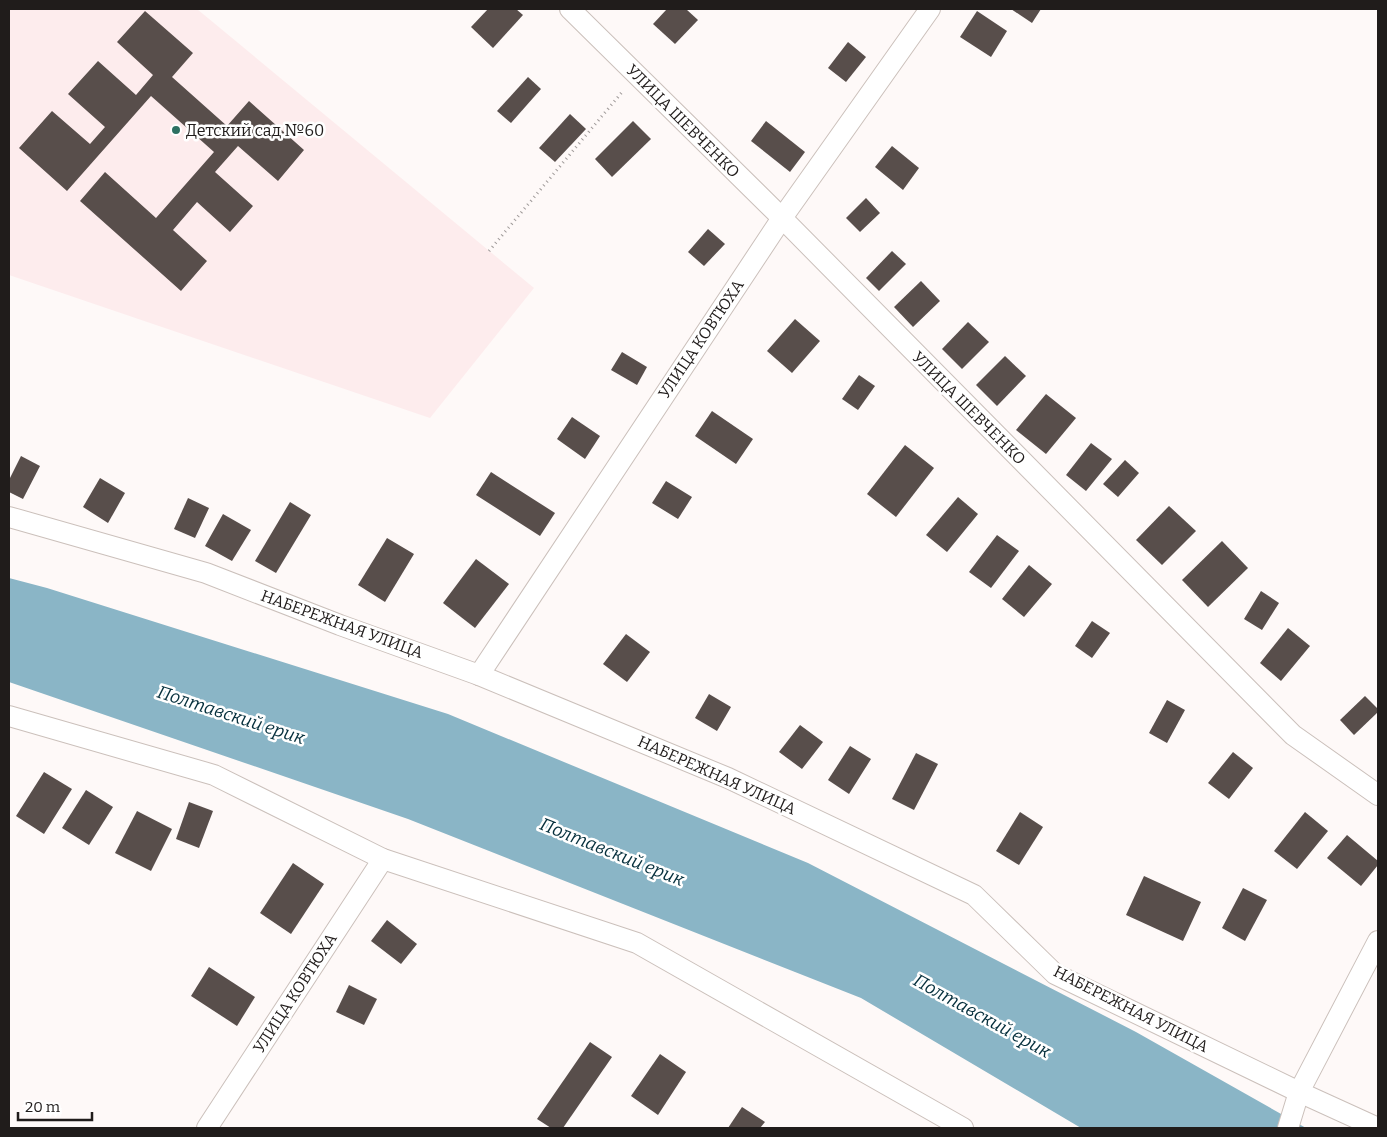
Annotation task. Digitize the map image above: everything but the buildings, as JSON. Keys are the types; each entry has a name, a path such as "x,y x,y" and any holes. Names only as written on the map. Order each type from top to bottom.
{"street":[{"name":"УЛИЦА ШЕВЧЕНКО","path":"570,9 782,218 1293,735 1378,795"},
{"name":"УЛИЦА КОВТЮХА","path":"479,675 782,218 930,9"},
{"name":"НАБЕРЕЖНАЯ УЛИЦА","path":"9,518 206,573 340,625 479,675 728,778 974,895 1054,974 1378,1128"},
{"path":"9,716 214,775 383,859 638,943 963,1128"},
{"name":"УЛИЦА КОВТЮХА","path":"207,1128 383,859"},
{"path":"1288,1128 1299,1092 1378,941"}],"path":[{"path":"490,251 636,75"}],"shaded area":[{"name":"Детский сад №60","path":"9,9 197,9 534,288 430,418 9,275"}],"water":[{"name":"Полтавский ерик","path":"9,578 47,588 448,714 808,863 1136,1032 1306,1128 1081,1128 861,998 408,819 9,682"}],"place":[{"name":"Детский сад №60","path":"176,130"}]}
